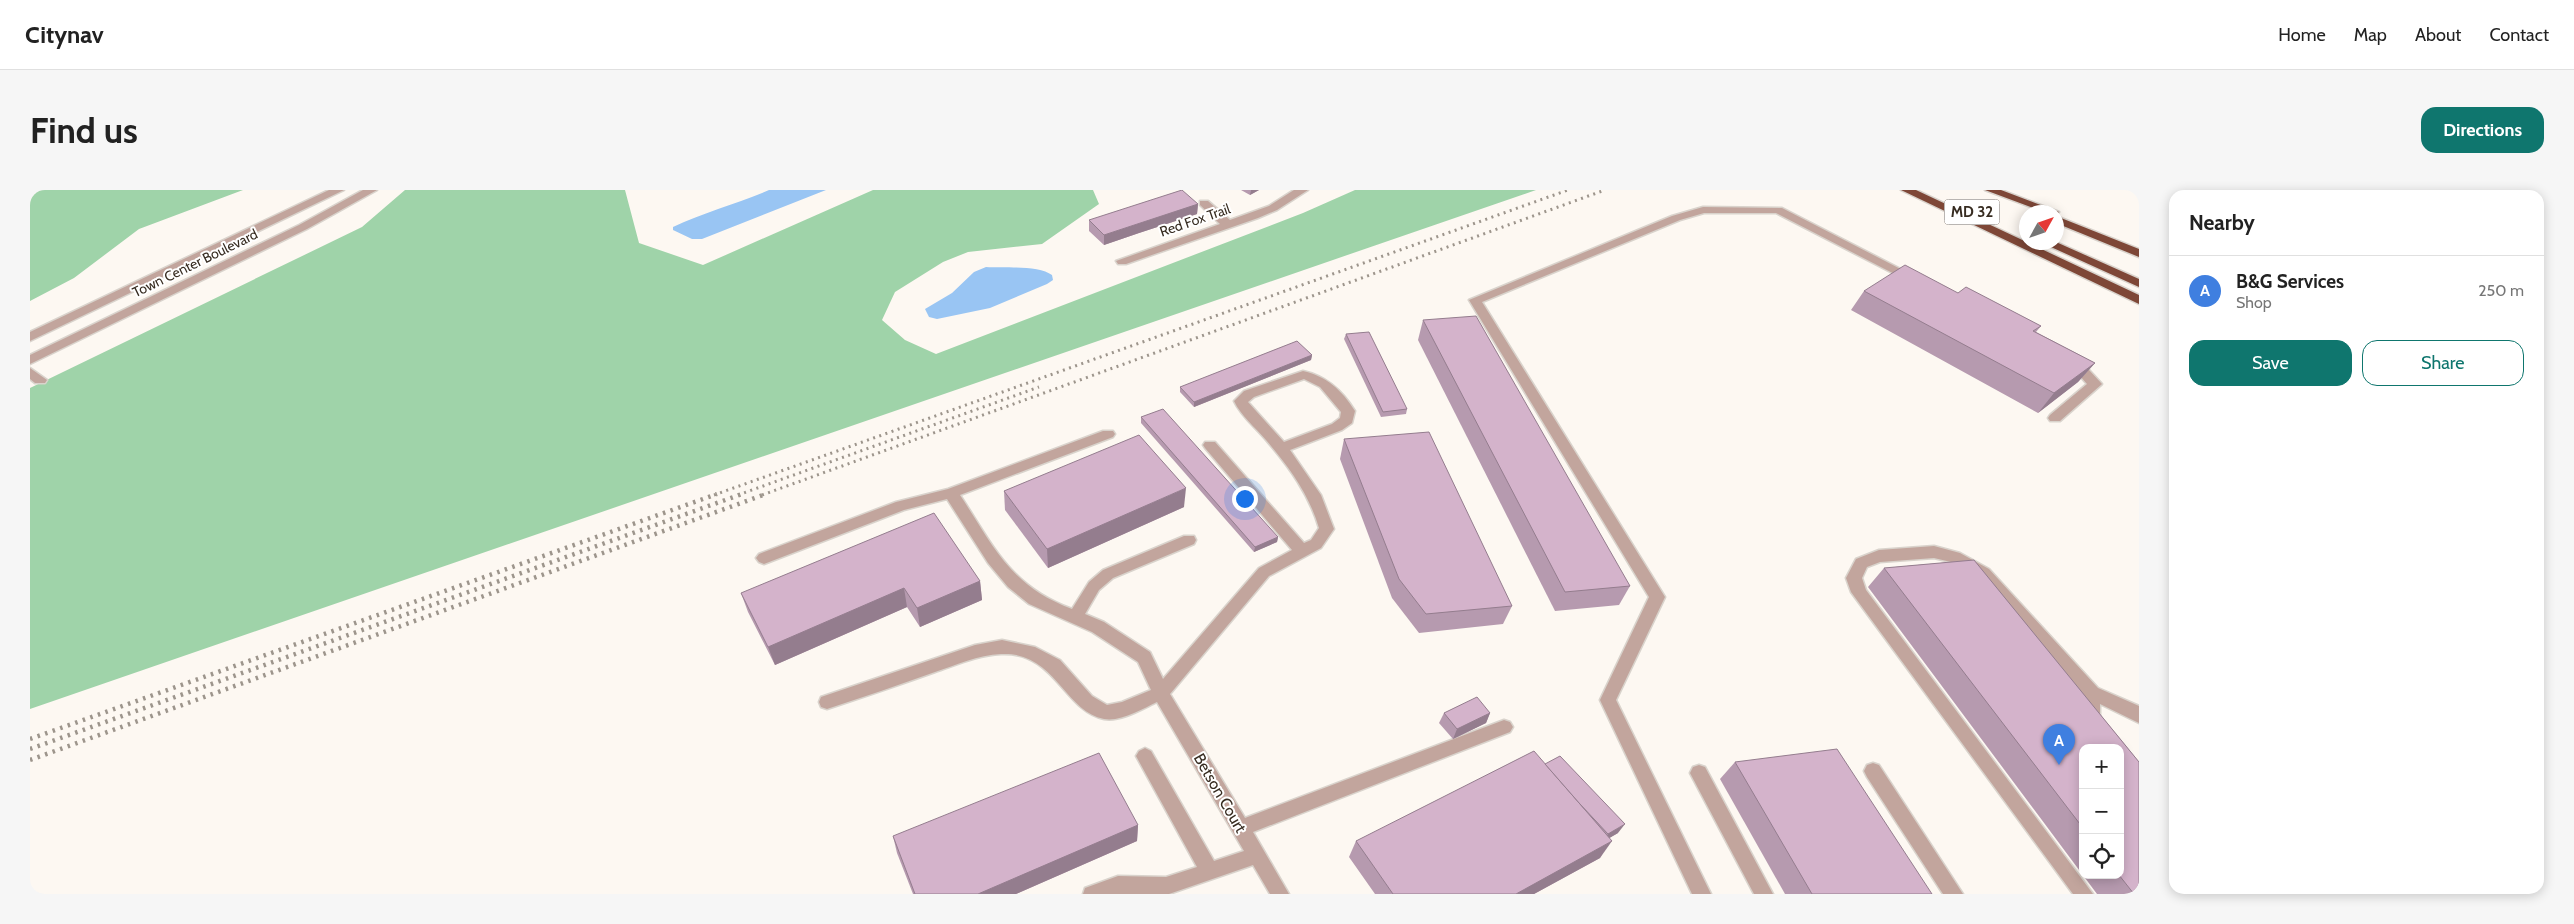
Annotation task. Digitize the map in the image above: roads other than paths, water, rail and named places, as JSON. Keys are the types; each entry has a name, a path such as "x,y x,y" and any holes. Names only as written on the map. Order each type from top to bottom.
{"highway":[{"path":"1907,190 2139,300"},
{"name":"MD 32","path":"1916,190 2019,232"},
{"name":"MD 32","path":"1985,190 2023,205"},
{"path":"1991,190 2033,205"},
{"path":"2064,217 2139,246"},
{"path":"2064,222 2139,253"},
{"path":"2063,250 2139,283"}],"street":[{"name":"Town Center Boulevard","path":"30,337 338,190"},
{"name":"Red Fox Trail","path":"1122,261 1273,208 1302,190"},
{"name":"Town Center Boulevard","path":"30,360 303,227 368,192"},
{"path":"1204,203 1228,225"},
{"path":"1702,894 1608,700 1658,597 1475,300 1676,218 1704,210 1778,210 1927,286"},
{"path":"2055,418 2095,384 2076,362 2058,353"},
{"path":"827,702 975,652 1002,647 1028,652 1054,665 1086,700 1105,712 1124,709 1161,693 1264,572 1316,544 1327,529 1323,512 1282,448 1244,408 1241,401 1249,394 1303,375 1315,378 1325,384 1348,411 1347,420 1337,427 1282,448"},
{"path":"764,558 902,506 951,492 1108,434"},
{"path":"1210,445 1302,551"},
{"name":"Betson Court","path":"951,492 1006,575 1023,592 1048,606 1098,626 1144,657 1161,693 1280,894"},
{"path":"1075,617 1094,586 1108,574 1189,540"},
{"path":"2084,894 1858,592 1854,578 1861,563 1878,556 1934,552 1955,557 1984,573 2092,693 2135,712 2139,716"},
{"path":"2092,693 2092,721 2111,744"},
{"path":"1241,828 1504,727"},
{"path":"1145,756 1209,871"},
{"path":"1873,771 1954,894"},
{"path":"1699,773 1764,894"},
{"path":"1092,894 1118,885 1166,886 1257,856"}],"water":[{"path":"769,190 826,190 702,239 692,239 673,230 673,227 709,212"},
{"path":"986,267 1039,270 1052,275 1053,280 990,308 937,319 929,317 925,309 952,293 974,272"}],"railway":[{"path":"714,495 1568,190"},
{"path":"762,495 1605,190"},
{"path":"738,495 1039,387"},
{"path":"30,739 717,494"},
{"path":"30,749 742,494"},
{"path":"30,760 766,494"}],"place":[{"name":"B&G Services","path":"2059,765"}]}
